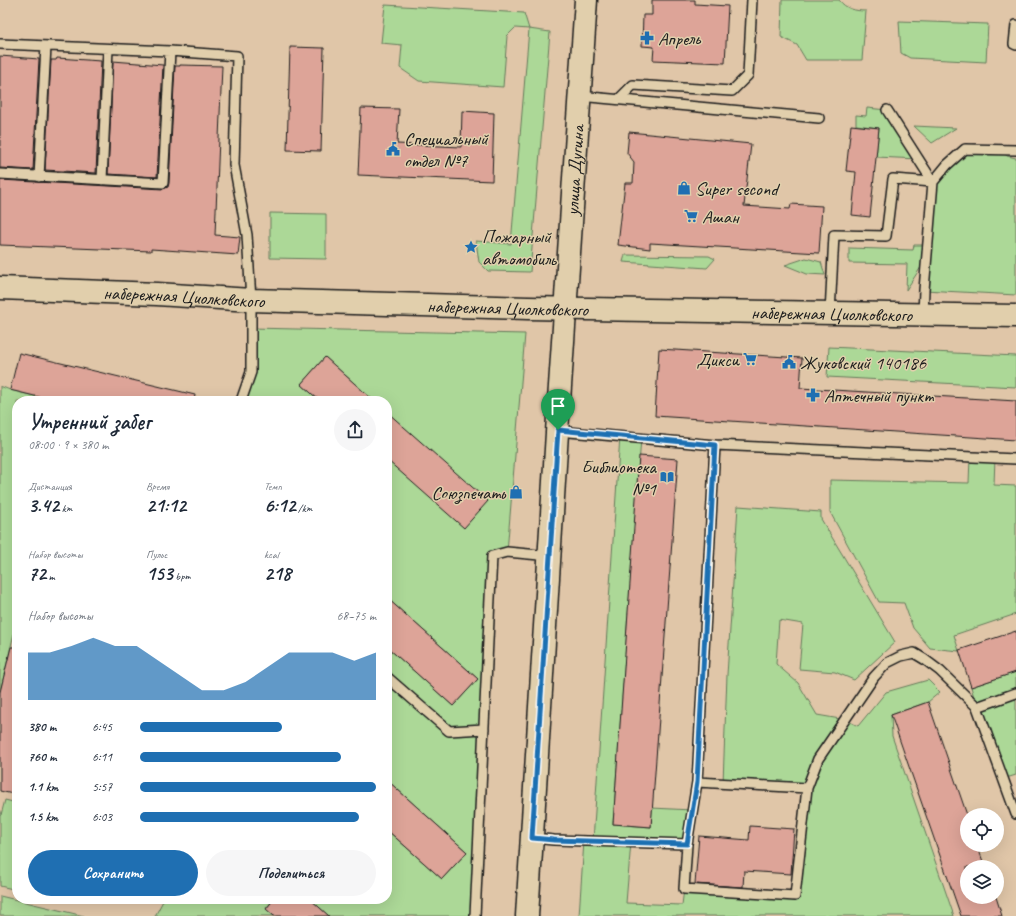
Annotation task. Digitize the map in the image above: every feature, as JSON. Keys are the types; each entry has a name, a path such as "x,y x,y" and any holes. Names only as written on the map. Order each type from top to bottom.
{"main road":[{"name":"улица Дугина","path":"527,916 558,430 564,309 586,0"},
{"name":"набережная Циолковского","path":"0,288 157,294 251,300 564,309 1016,316"}],"lane":[{"path":"619,99 633,85 732,91 748,75 752,0"},
{"path":"1016,25 1014,44 1016,45"},
{"path":"0,44 170,51 236,56 234,165 247,235 251,300 251,372 243,396"},
{"path":"39,177 46,46"},
{"path":"102,180 108,48"},
{"path":"0,174 163,183 170,51"},
{"path":"579,96 819,118"},
{"path":"887,110 933,182"},
{"path":"923,315 933,182 947,164 965,149 1016,150"},
{"path":"830,313 834,235 886,236 893,179 933,182"},
{"path":"558,430 715,445 1016,459"},
{"path":"715,445 697,782 687,844 684,889 795,896 807,788 818,759 874,678 888,663 901,656 914,653 940,671 977,707 1016,814"},
{"path":"475,916 492,556 507,552 550,556"},
{"path":"392,681 449,731 484,729"},
{"path":"977,707 1016,693"},
{"path":"697,782 807,788"},
{"path":"532,838 687,844"}],"green space":[{"path":"782,0 839,0 851,9 866,11 862,60 806,60 797,45 781,37"},
{"path":"385,5 524,13 529,29 515,28 507,36 503,87 419,81 400,68 402,45 381,43"},
{"path":"899,21 988,24 986,62 910,58 901,53"},
{"path":"529,29 550,32 530,272 488,271 479,262 476,241 511,244"},
{"path":"867,108 887,110 918,159 876,157 879,128 856,125 856,115 866,116"},
{"path":"914,126 956,128 932,143"},
{"path":"965,149 998,149 1007,156 1016,158 1016,295 924,290 933,182"},
{"path":"270,213 326,214 326,259 270,258"},
{"path":"914,245 923,245 923,264 906,290 907,264 849,263 849,248 913,250"},
{"path":"625,255 709,256 715,259 707,268 623,262"},
{"path":"806,258 821,262 825,275 807,274 785,265"},
{"path":"251,328 525,334 507,552 492,556 475,916 329,916 316,904 392,904 392,834 442,879 467,852 392,784 392,651 453,706 478,679 392,602 392,396 368,396 325,357 301,384 314,396 243,396 251,372"},
{"path":"829,347 1016,356 1016,387 827,377"},
{"path":"0,386 35,396 12,396 12,642 0,692"},
{"path":"620,436 641,438 613,824 651,827 652,808 692,810 687,844 631,842 626,903 682,905 684,889 794,896 807,789 723,783 727,675 738,506 821,512 821,519 895,642 854,680 835,672 799,669 803,624 779,620 776,664 798,683 817,715 846,720 858,726 886,692 928,680 940,692 928,702 891,715 892,736 954,916 579,916 584,841 593,841"},
{"path":"970,457 995,458 994,485 1016,486 1016,614 954,635 959,651 930,648 913,628 904,603 879,602 830,512 830,480 969,483"},
{"path":"1016,672 1016,775 1003,779 971,687"},
{"path":"5,800 12,802 12,889 0,886 1,815"},
{"path":"0,896 12,899 12,904 34,904 84,916 0,916"},
{"path":"161,904 270,904 266,908 274,916 155,916"}],"building":[{"path":"652,0 695,0 695,4 728,6 725,63 653,60 654,47 642,46 643,15 652,15"},
{"path":"290,47 324,48 321,151 287,150"},
{"path":"0,56 39,59 33,170 0,168"},
{"path":"57,58 101,61 96,173 45,170 51,60 56,60"},
{"path":"113,61 163,65 157,177 108,174"},
{"path":"175,66 222,66 215,235 240,237 238,255 151,249 151,251 0,245 0,180 163,189 168,187"},
{"path":"361,108 399,109 397,144 461,147 462,111 494,113 492,181 358,175"},
{"path":"851,125 879,128 870,217 852,215 856,172 846,171"},
{"path":"629,132 751,144 744,206 790,209 791,204 822,206 819,253 650,243 650,249 618,245 625,183 633,183 634,162 627,153"},
{"path":"659,349 802,358 800,388 1016,401 1016,440 655,416"},
{"path":"19,353 195,395 35,396 10,390"},
{"path":"325,357 368,396 314,396 301,384"},
{"path":"392,416 488,501 464,528 392,464"},
{"path":"639,456 678,459 651,827 613,824"},
{"path":"392,602 478,679 453,706 392,651"},
{"path":"1016,631 1016,672 971,687 959,650"},
{"path":"12,647 12,794 0,791 0,692"},
{"path":"928,702 965,808 960,808 960,852 980,852 982,860 960,860 960,904 998,904 1002,916 961,916 891,715"},
{"path":"392,784 467,852 442,879 392,834"},
{"path":"750,826 794,829 791,874 744,871 743,887 695,884 699,836 749,840"},
{"path":"270,904 316,904 329,916 274,916 266,909"}],"place":[{"name":"Апрель","path":"647,38"},
{"name":"Специальный отдел №7","path":"393,149"},
{"name":"Super second","path":"684,188"},
{"name":"Ашан","path":"691,216"},
{"name":"Пожарный автомобиль","path":"471,247"},
{"name":"Дикси","path":"750,359"},
{"name":"Жуковский 140186","path":"789,362"},
{"name":"Аптечный пункт","path":"813,395"},
{"name":"Библиотека №1","path":"667,477"},
{"name":"Союзпечать","path":"516,492"}],"route":[{"path":"558,430 715,445 697,782 687,844 532,838 558,430"}]}
